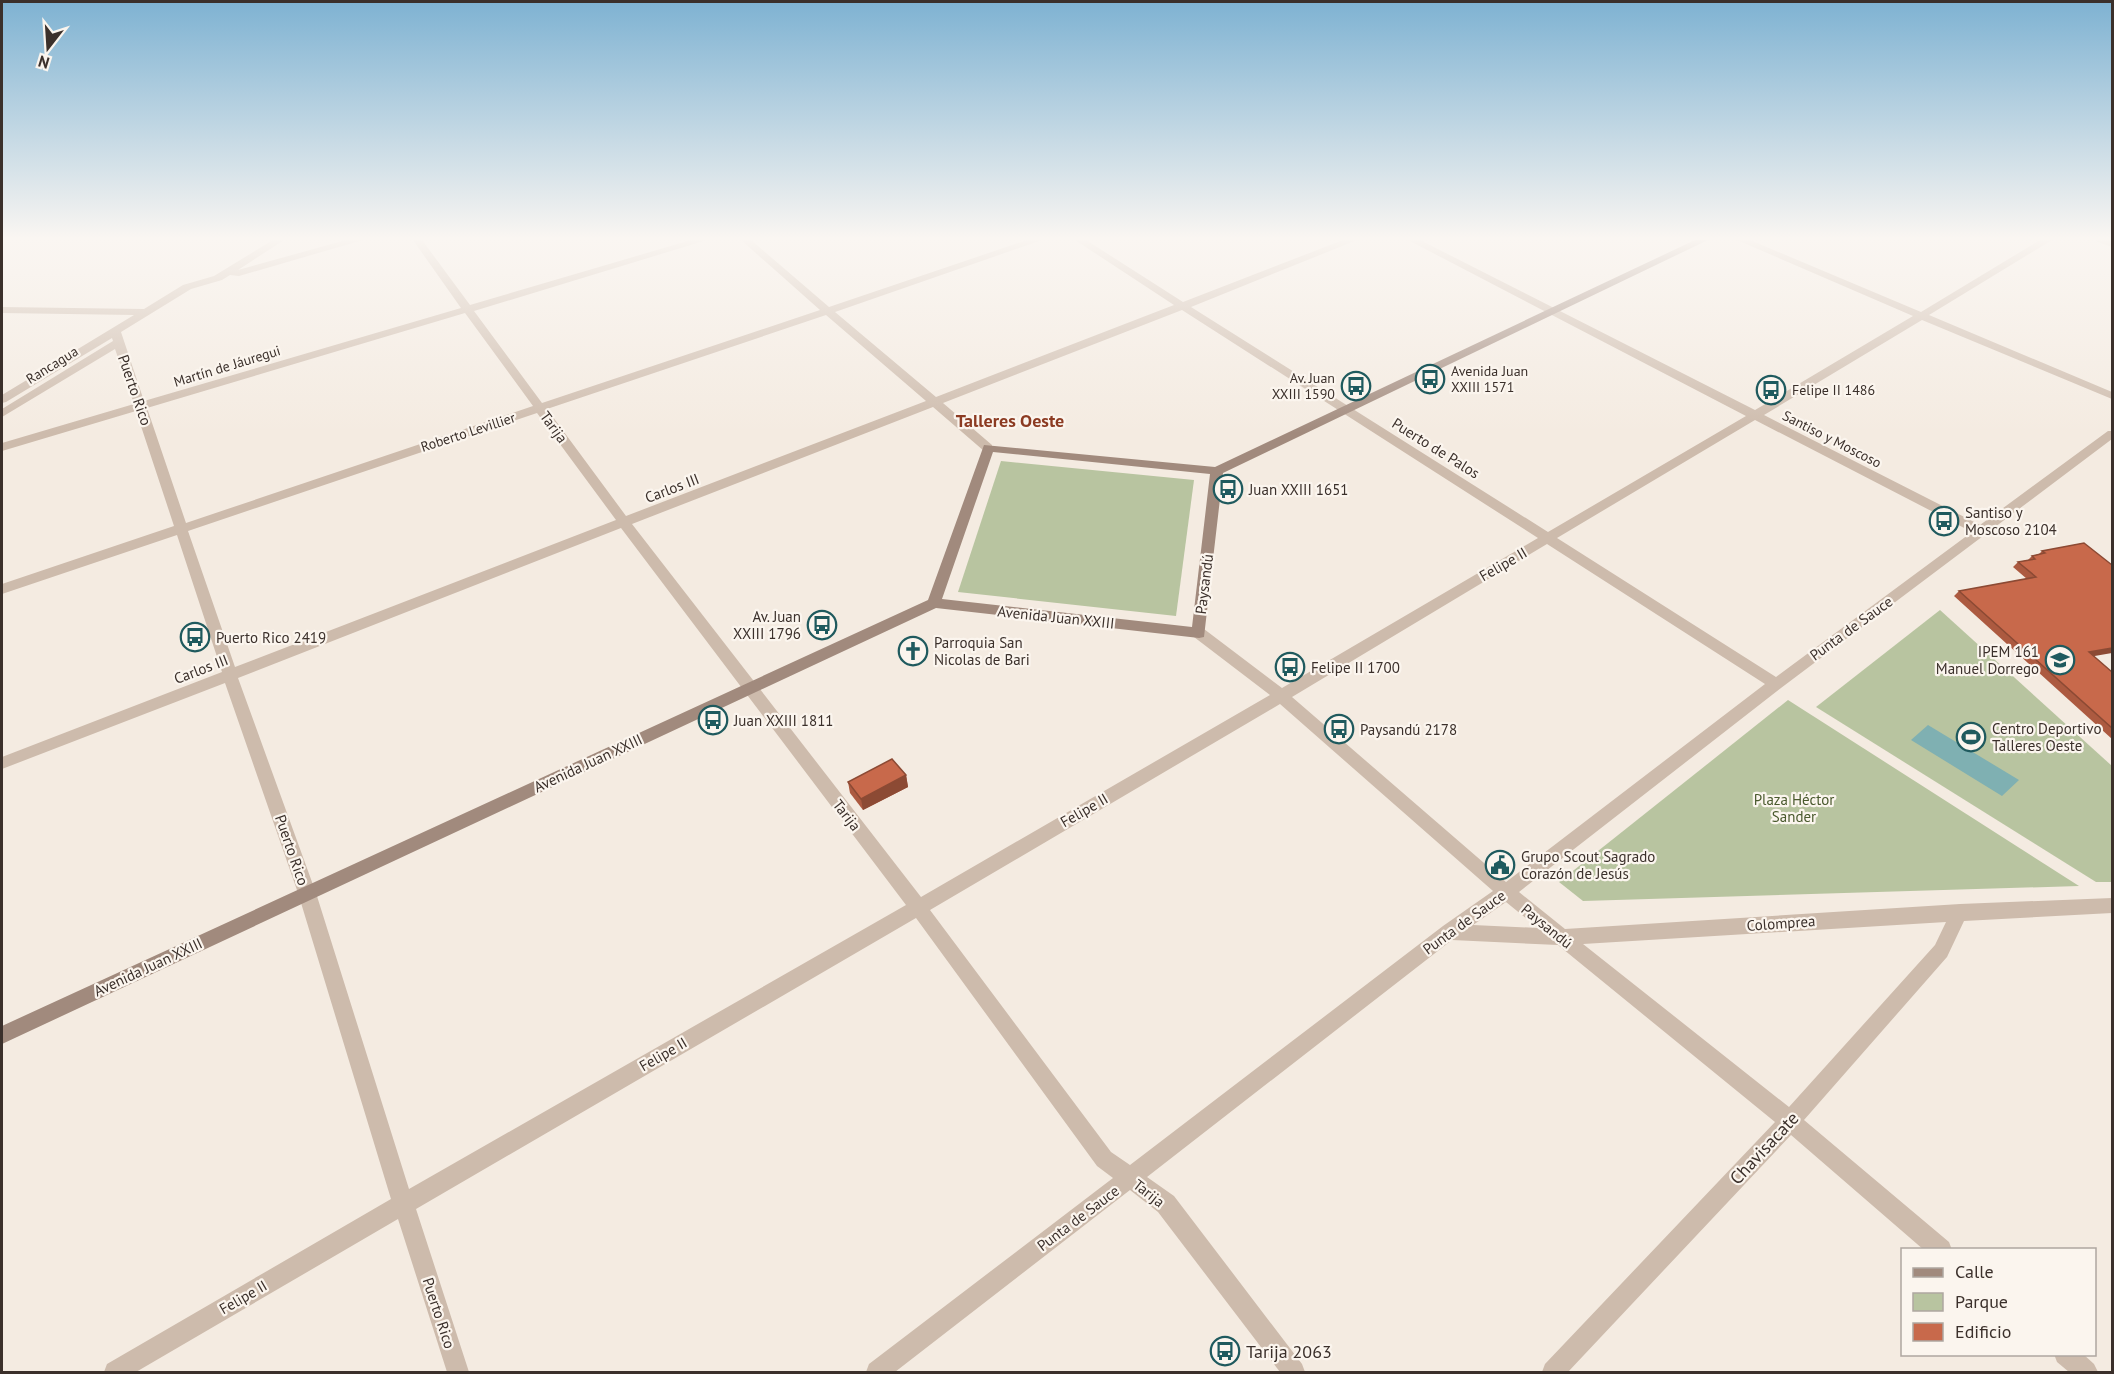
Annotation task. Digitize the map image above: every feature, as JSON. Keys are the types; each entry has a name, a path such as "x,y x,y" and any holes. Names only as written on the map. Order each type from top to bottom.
{"main road":[{"path":"934,603 987,448 1217,471 1568,304"},
{"name":"Paysandú","path":"1198,633 1217,471"},
{"name":"Avenida Juan XXIII","path":"2,1035 934,603 1198,633"}],"street":[{"name":"Rancagua","path":"2,413 117,337 159,304"},
{"name":"Tarija","path":"463,304 625,524 918,907 1104,1159 1166,1204 1294,1372"},
{"name":"Martín de Jáuregui","path":"2,447 487,304"},
{"path":"817,304 937,403 987,448"},
{"name":"Roberto Levillier","path":"2,589 849,304"},
{"name":"Puerto de Palos","path":"1176,304 1549,537 1776,684"},
{"name":"Carlos III","path":"2,763 625,524 1187,304"},
{"name":"Santiso y Moscoso","path":"1536,304 1983,532"},
{"path":"1894,304 2112,396"},
{"name":"Felipe II","path":"115,1372 403,1203 918,907 1942,304"},
{"path":"2,310 146,312"},
{"name":"Rancagua","path":"2,400 117,337"},
{"name":"Puerto Rico","path":"117,337 230,675 307,893 458,1372"},
{"name":"Punta de Sauce","path":"877,1372 1449,932 1506,892 1776,684 2112,434"},
{"name":"Paysandú","path":"1198,633 1280,695 1506,892 1790,1121 1939,1248"},
{"name":"Colomprea","path":"1449,932 1560,937 1960,912 2112,905"},
{"name":"Chavisacate","path":"1553,1372 1790,1121 1941,951 1960,912"},
{"path":"2067,1356 2086,1372"}],"green space":[{"path":"1001,461 1194,480 1176,616 958,592"},
{"name":"Centro Deportivo Talleres Oeste","path":"1940,610 2112,766 2112,882 2096,882 1816,707"},
{"name":"Plaza Héctor Sander","path":"1788,700 2079,886 1583,901 1559,882"}],"water":[{"path":"1928,725 2019,780 2002,796 1911,740"}],"building":[{"name":"IPEM 161 Manuel Dorrego","path":"2084,543 2112,565 2112,648 2089,652 2112,672 2112,728 1959,591 2036,577 2018,562 2035,559 2032,556 2045,553 2042,551"},
{"path":"892,759 906,775 861,799 848,782"}],"place":[{"name":"Avenida Juan XXIII 1571","path":"1430,379"},
{"name":"Av. Juan XXIII 1590","path":"1356,386"},
{"name":"Felipe II 1486","path":"1771,390"},
{"name":"Juan XXIII 1651","path":"1228,489"},
{"name":"Santiso y Moscoso 2104","path":"1944,521"},
{"name":"Av. Juan XXIII 1796","path":"822,625"},
{"name":"Puerto Rico 2419","path":"195,637"},
{"name":"Parroquia San Nicolas de Bari","path":"913,651"},
{"name":"IPEM 161 Manuel Dorrego","path":"2060,660"},
{"name":"Felipe II 1700","path":"1290,667"},
{"name":"Juan XXIII 1811","path":"713,720"},
{"name":"Paysandú 2178","path":"1339,729"},
{"name":"Centro Deportivo Talleres Oeste","path":"1971,737"},
{"name":"Grupo Scout Sagrado Corazón de Jesús","path":"1500,865"},
{"name":"Tarija 2063","path":"1225,1351"}],"district":[{"name":"Talleres Oeste","path":"1010,420"}]}
